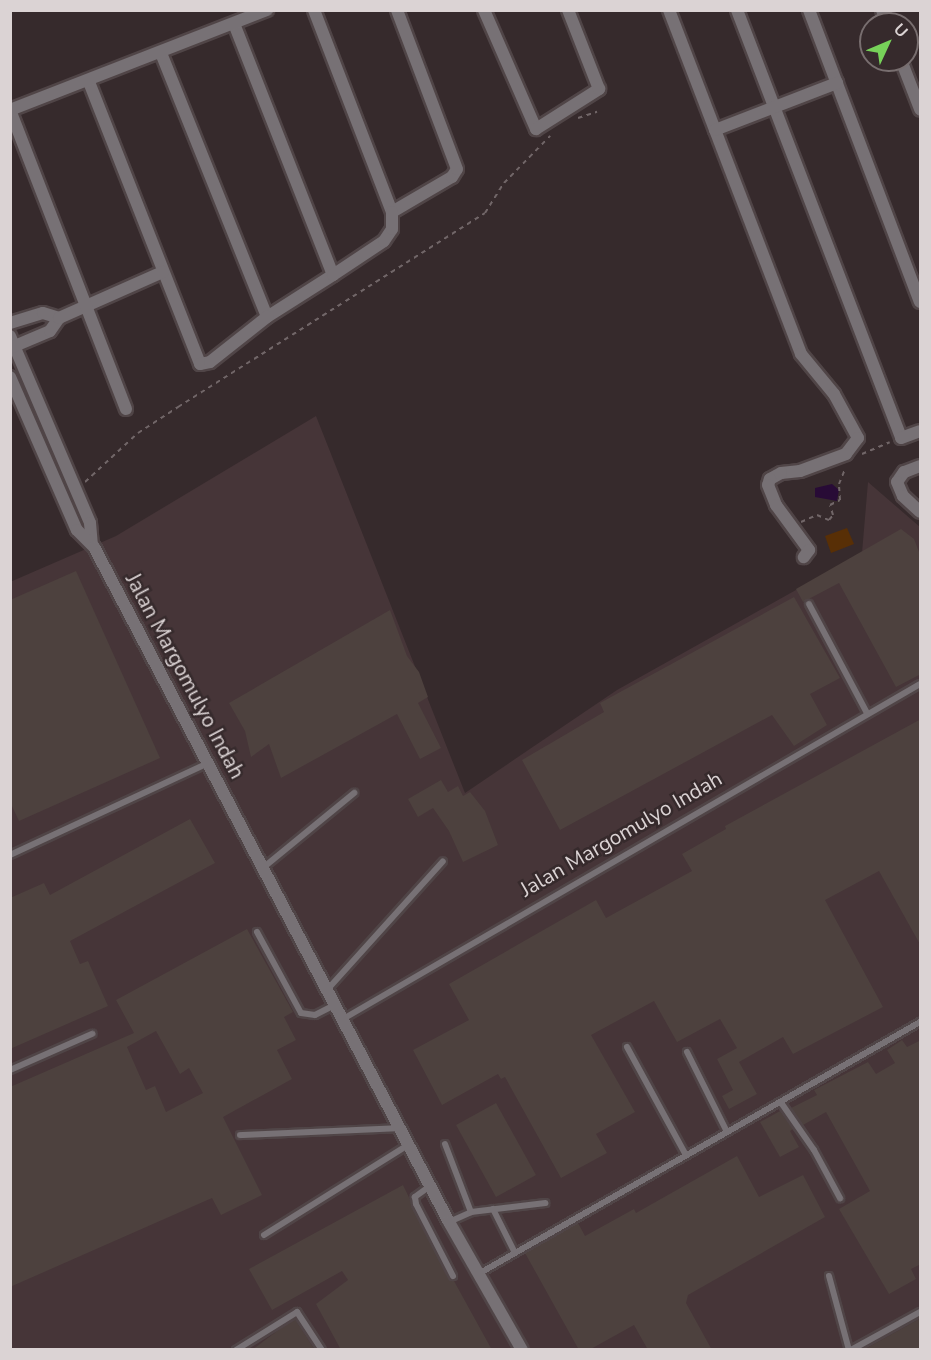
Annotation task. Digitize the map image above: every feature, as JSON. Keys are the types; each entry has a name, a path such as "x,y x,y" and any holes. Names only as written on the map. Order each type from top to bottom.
{"street":[{"path":"126,409 10,110 267,10"},
{"path":"89,81 200,364 229,348 267,317 384,241 392,229 392,212 314,10"},
{"path":"392,212 452,177 457,168 397,10"},
{"path":"484,10 532,126 536,129 599,88 568,10"},
{"path":"669,10 801,354 834,394 858,438 846,454 800,471 781,473 770,479 771,496 809,550 804,557"},
{"path":"737,10 901,438 921,431"},
{"path":"809,10 921,302"},
{"path":"234,24 333,275"},
{"path":"161,53 267,317"},
{"path":"906,72 921,109"},
{"path":"715,130 837,83"},
{"path":"92,544 90,523 12,344 50,331 59,318 163,272"},
{"path":"10,323 43,313 59,318"},
{"path":"10,377 61,499 77,530 92,544"},
{"path":"921,466 904,472 897,482 903,496 921,512"},
{"name":"Jalan Margomulyo Indah","path":"92,544 449,1222 522,1350"}],"lane":[{"path":"809,604 867,713"},
{"name":"Jalan Margomulyo Indah","path":"343,1019 867,713 921,684"},
{"path":"10,855 208,763"},
{"path":"264,867 354,793"},
{"path":"326,991 443,861"},
{"path":"257,932 301,1013 315,1015 335,1005"},
{"path":"480,1273 727,1132 782,1104 921,1022"},
{"path":"10,1070 92,1034"},
{"path":"627,1047 686,1155"},
{"path":"687,1052 727,1132"},
{"path":"782,1104 814,1149 840,1198"},
{"path":"240,1135 399,1128"},
{"path":"445,1144 471,1212"},
{"path":"264,1235 408,1145"},
{"path":"430,1186 415,1197 416,1204 453,1276"},
{"path":"449,1222 471,1212 545,1203"},
{"path":"493,1209 515,1253"},
{"path":"829,1276 850,1350 921,1312"},
{"path":"236,1350 297,1312 322,1350"}],"path":[{"path":"572,122 597,112"},
{"path":"75,491 138,434 178,406 485,213 504,183 554,132"},
{"path":"854,457 901,438"},
{"path":"793,526 817,514 828,520 833,515 830,505 840,500 839,484 848,462"}],"shaded area":[{"path":"316,416 465,793 617,690 862,553 868,482 920,527 920,1349 11,1349 10,582 116,536"},
{"path":"832,484 839,490 837,501 815,497 815,488"},
{"path":"847,528 854,544 831,553 825,536"}],"building":[{"path":"901,529 914,539 921,557 921,674 896,687 839,583 803,602 796,589"},
{"path":"76,571 160,758 19,821 10,802 10,600"},
{"path":"794,597 840,678 810,694 827,725 794,746 772,715 560,830 522,760 604,712 600,703"},
{"path":"390,610 407,656 419,672 428,697 418,703 441,748 420,759 397,714 281,778 269,744 251,757 245,731 229,703"},
{"path":"921,719 921,946 879,871 825,900 883,1007 793,1054 783,1037 739,1062 757,1094 729,1109 722,1096 733,1090 717,1059 737,1048 720,1019 677,1042 654,1001 591,1035 635,1112 596,1134 607,1153 561,1178 505,1077 501,1079 498,1074 442,1105 413,1050 469,1020 449,984 596,900 606,918 692,871 682,854 726,829 725,826"},
{"path":"441,780 448,792 458,786 463,796 470,792 485,811 498,845 463,862 449,831 433,808 418,817 408,799"},
{"path":"190,819 215,863 70,941 80,964 88,961 108,1006 10,1049 10,898 44,883 50,895"},
{"path":"247,929 293,1012 284,1017 296,1040 277,1050 292,1079 223,1117 262,1195 221,1215 212,1198 10,1287 10,1087 134,1033 116,1000","holes":["156,1031 180,1074 189,1068 203,1093 166,1112 155,1086 146,1090 127,1047"]},
{"path":"902,1040 907,1047 921,1040 921,1264 911,1269 916,1279 889,1294 839,1209 870,1191 826,1112 803,1125 791,1108 817,1095 814,1090 868,1062 876,1074 895,1063 887,1050"},
{"path":"496,1103 536,1175 496,1197 456,1125"},
{"path":"780,1111 793,1129 790,1131 799,1147 780,1157 760,1122"},
{"path":"737,1156 759,1197 803,1175 825,1217 688,1295 686,1303 712,1350 648,1350 634,1325 589,1350 579,1350 525,1253 578,1223 585,1236 634,1209 636,1213"},
{"path":"403,1185 448,1278 454,1281 492,1350 341,1350 316,1304 348,1280 342,1271 272,1310 249,1269"},
{"path":"921,1318 921,1350 863,1350"},
{"path":"295,1319 315,1350 252,1350 285,1325"}]}
